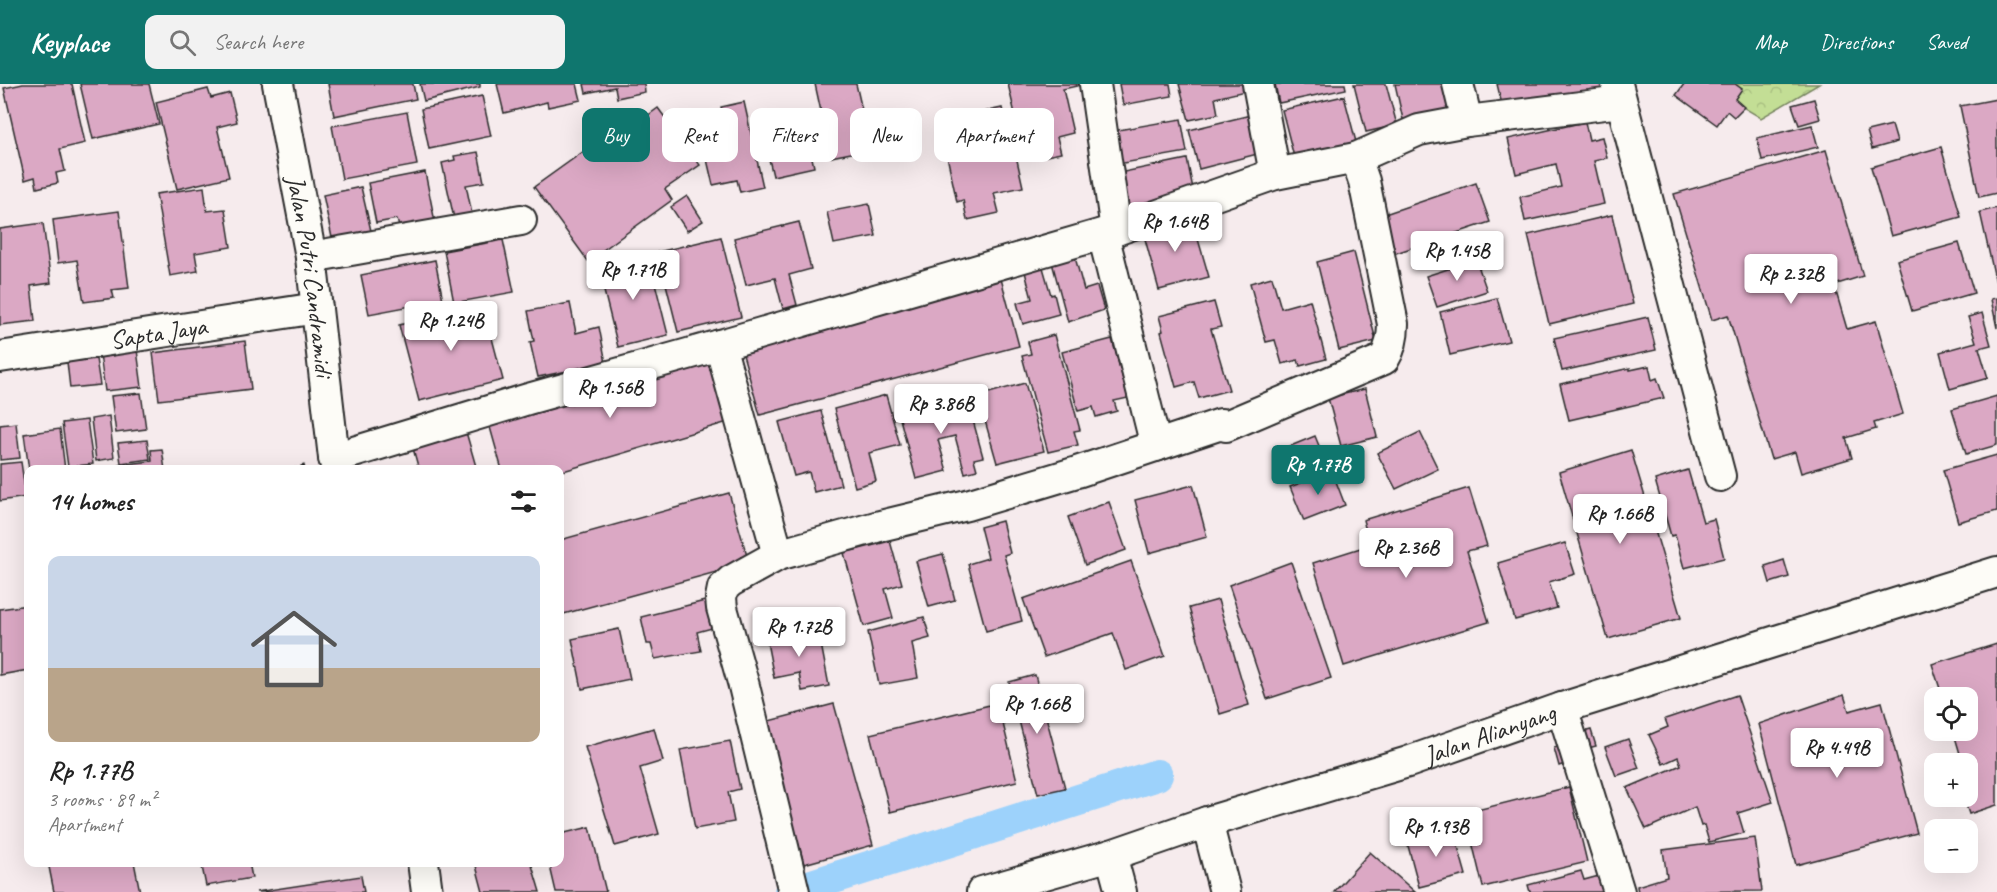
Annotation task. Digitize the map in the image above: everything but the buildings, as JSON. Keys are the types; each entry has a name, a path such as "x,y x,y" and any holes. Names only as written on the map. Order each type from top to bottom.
{"street":[{"name":"Jalan Putri Candramidi","path":"279,84 311,257 336,464"},
{"path":"1095,84 1109,232 1156,446"},
{"path":"1258,84 1275,174"},
{"path":"1458,84 1467,121"},
{"path":"336,464 528,399 1109,232 1275,174 1356,158 1419,130 1619,93 1720,476"},
{"path":"791,883 721,598 723,588 730,581 778,555 876,527 967,505 1077,472 1221,424 1226,426 1384,359 1389,350 1394,324 1364,181 1356,158"},
{"path":"311,257 521,220"},
{"name":"Sapta Jaya","path":"0,357 317,308"},
{"path":"720,345 778,555"},
{"name":"Jalan Alianyang","path":"982,892 1111,855 1207,822 1408,762 1562,708 1997,572"},
{"path":"1562,708 1619,892"},
{"path":"1207,822 1225,892"},
{"path":"1111,855 1121,892"},
{"path":"424,867 427,892"}],"green space":[{"path":"1704,84 1819,84 1761,118"}],"waterway":[{"path":"790,892 1157,775"}]}
